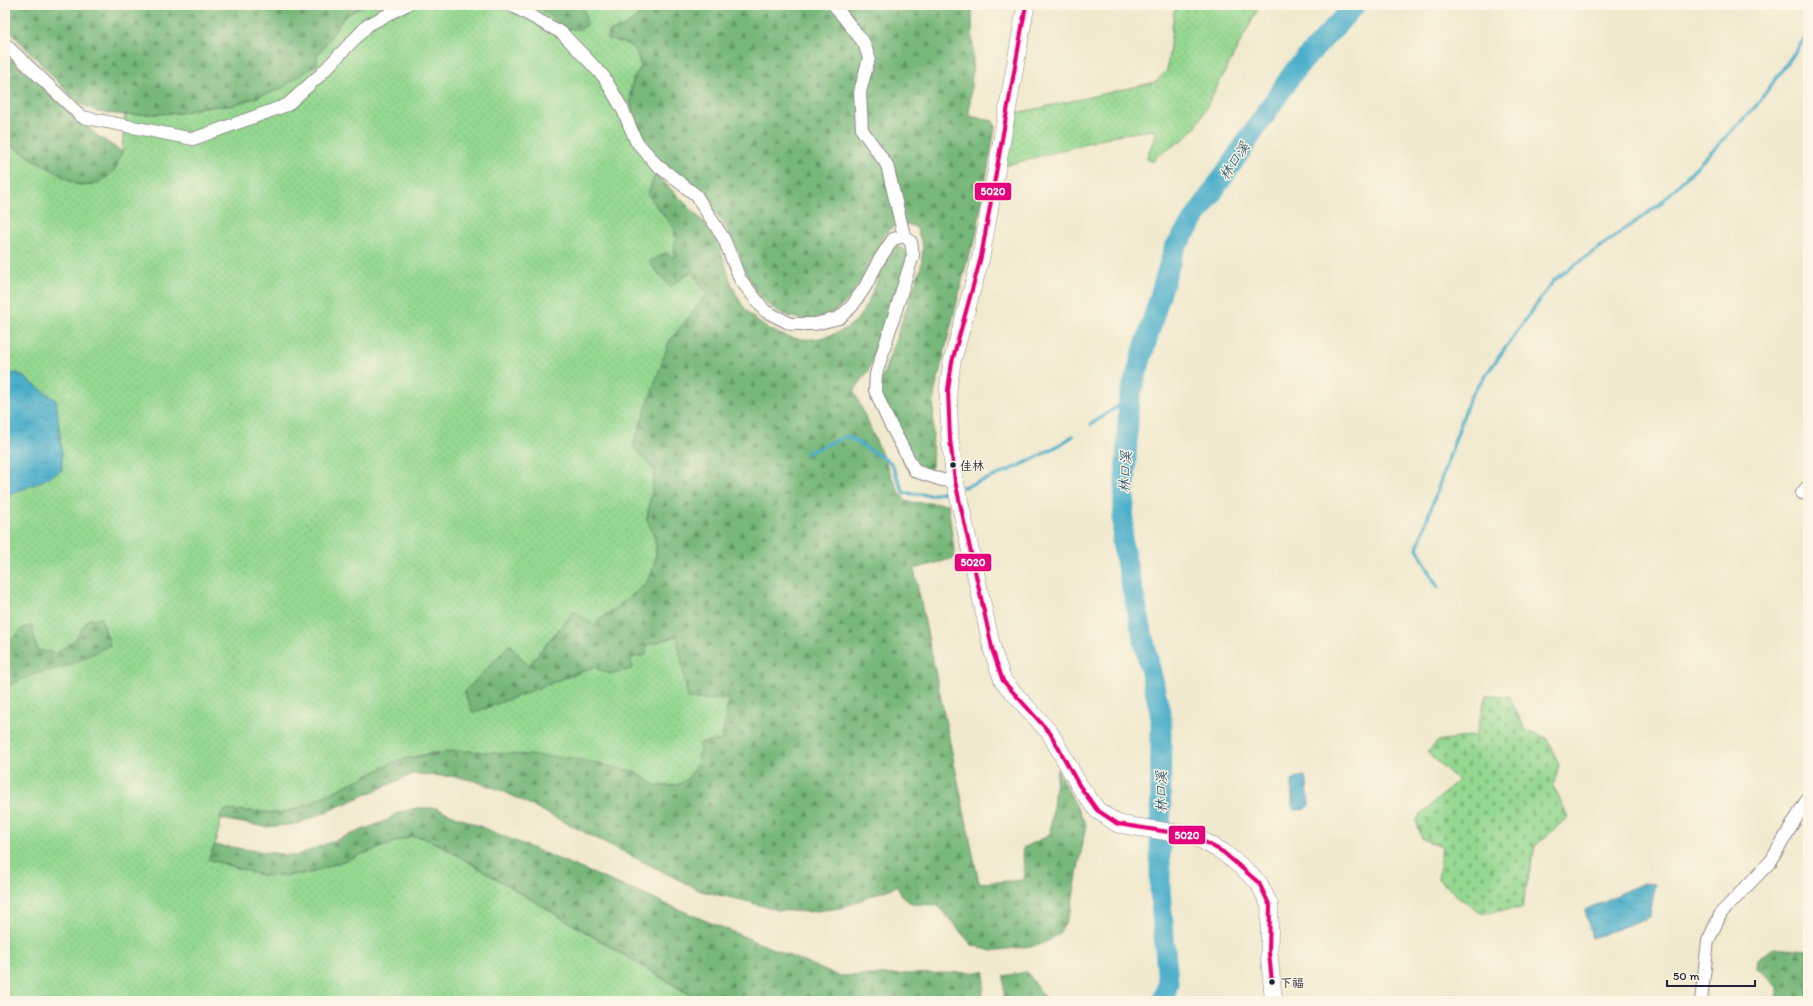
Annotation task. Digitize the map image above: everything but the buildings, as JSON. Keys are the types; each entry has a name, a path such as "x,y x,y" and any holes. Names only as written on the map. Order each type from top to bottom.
{"main road":[{"path":"1026,5 982,257 952,362 948,390 950,439 955,481 993,652 1003,681 1050,733 1079,785 1097,810 1118,824 1194,836 1223,852 1244,868 1259,883 1270,906 1269,953 1273,995 1275,1001"}],"street":[{"path":"5,44 82,117 193,139 287,105 319,76 368,25 406,5"},
{"path":"511,5 562,33 604,77 623,110 636,141 657,165 696,195 724,239 740,279 765,311 791,324 815,324 839,318 852,306 865,287 879,260 893,239 904,236"},
{"path":"834,5 864,43 869,58 860,92 862,130 887,165 904,236 911,242 913,255 876,374 875,390 887,418 915,471 942,480 955,481"},
{"path":"1701,1001 1708,941 1720,913 1771,862 1808,798"}],"green space":[{"path":"5,5 365,5 344,17 317,56 317,64 279,90 230,106 202,107 181,113 125,115 97,112 77,102 5,26"},
{"path":"365,5 530,5 540,8 567,29 585,12 579,5 645,5 639,16 625,26 609,32 607,39 630,46 639,59 641,67 633,79 630,93 632,108 638,132 662,164 655,173 648,195 675,229 674,258 692,271 707,294 669,342 655,471 647,519 656,545 656,555 652,572 644,586 593,625 574,611 528,666 510,644 473,713 594,667 611,674 632,668 631,658 647,645 678,636 688,699 729,699 722,740 687,779 680,784 670,786 656,786 636,772 468,751 432,753 399,760 290,811 278,813 226,810 220,815 221,819 215,845 208,859 260,875 280,876 310,873 412,836 421,837 440,845 690,995 688,1001 5,1001 5,142 76,184 83,186 97,183 113,172 122,152 125,115 181,113 202,107 230,106 317,56 344,17"},
{"path":"530,5 579,5 585,12 587,25 580,29 566,29 540,8"},
{"path":"645,5 972,5 973,61 969,116 993,121 995,127 975,241 969,253 934,394 932,467 924,474 910,472 905,464 890,431 883,408 879,387 921,267 923,246 916,227 903,223 887,231 858,286 841,307 830,314 816,318 800,319 780,312 768,304 758,294 751,282 727,229 719,218 665,167 646,145 637,131 632,111 631,92 634,80 641,67 639,59 637,53 630,46 621,42 607,39 609,32 625,26 639,16"},
{"path":"1184,5 1260,5 1196,127 1184,139 1158,155 1154,161 1146,159 1156,134 1153,130 1116,135 1001,167 1009,115 1156,82 1167,70 1174,11"},
{"path":"5,54 98,136 122,152 112,173 91,185 76,184 5,142"},
{"path":"655,173 708,227 719,247 736,294 749,314 770,330 782,335 808,339 821,338 843,330 857,320 867,304 889,251 896,247 900,247 908,255 905,280 868,371 854,391 898,491 907,502 948,504 955,558 914,569 979,883 1024,880 1023,848 1050,835 1057,769 1086,825 1071,909 1064,926 1052,939 1039,945 991,951 972,945 937,905 912,903 904,898 897,886 840,908 808,912 776,910 746,901 701,891 505,792 459,777 413,774 298,824 266,827 221,819 220,815 226,810 278,813 290,811 399,760 450,751 572,758 636,772 656,786 670,786 680,784 687,779 698,764 700,743 722,740 729,699 688,699 677,636 647,645 646,655 631,658 632,669 611,674 593,667 473,713 464,692 510,644 528,666 575,611 593,625 644,586 652,572 656,555 656,545 647,519 655,471 633,446 669,342 707,294 692,271 670,287 649,262 666,253 674,258 675,229 648,195"},
{"path":"101,618 110,645 70,665 35,674 5,687 5,636 11,640 22,629 32,625 37,650 56,653 74,641 88,619"},
{"path":"1486,695 1509,696 1525,730 1547,738 1559,765 1553,786 1568,817 1535,846 1522,908 1482,913 1460,898 1438,879 1442,847 1422,839 1416,820 1458,780 1427,752 1438,741 1476,735"},
{"path":"416,808 436,808 838,976 985,972 982,1001 688,1001 690,994 440,845 421,837 412,836 310,873 280,876 260,875 208,859 215,845 295,856 388,820 395,814"},
{"path":"1774,948 1808,951 1808,1001 1777,1001 1777,986 1757,968 1758,958"},
{"path":"1027,972 1047,1001 1004,1001 1004,976"}],"water":[{"path":"18,373 56,400 62,453 62,470 38,483 11,494 5,501 5,374"},
{"path":"1305,776 1309,805 1305,809 1294,810 1292,805 1292,782 1295,778"},
{"path":"1643,883 1655,884 1650,917 1592,938 1585,910"}],"waterway":[{"name":"林口溪","path":"1163,1001 1168,983 1160,890 1161,717 1122,543 1129,399 1174,249 1295,70 1355,5"},
{"path":"1438,588 1417,548 1470,397 1554,280 1659,205 1756,106 1808,34"},
{"path":"1091,424 1129,399"},
{"path":"807,453 847,436 891,463 904,493 931,495 950,490"},
{"path":"963,487 991,478 1020,465 1061,444 1073,436"}],"transit line":[{"name":"5020","path":"1026,5 981,257 952,362 948,390 950,439 955,481 993,652 1003,681 1050,733 1079,785 1097,810 1118,824 1194,836 1223,852 1259,883 1270,906 1269,953 1272,982"}],"place":[{"name":"佳林","path":"953,465"},
{"name":"下福","path":"1272,982"}]}
